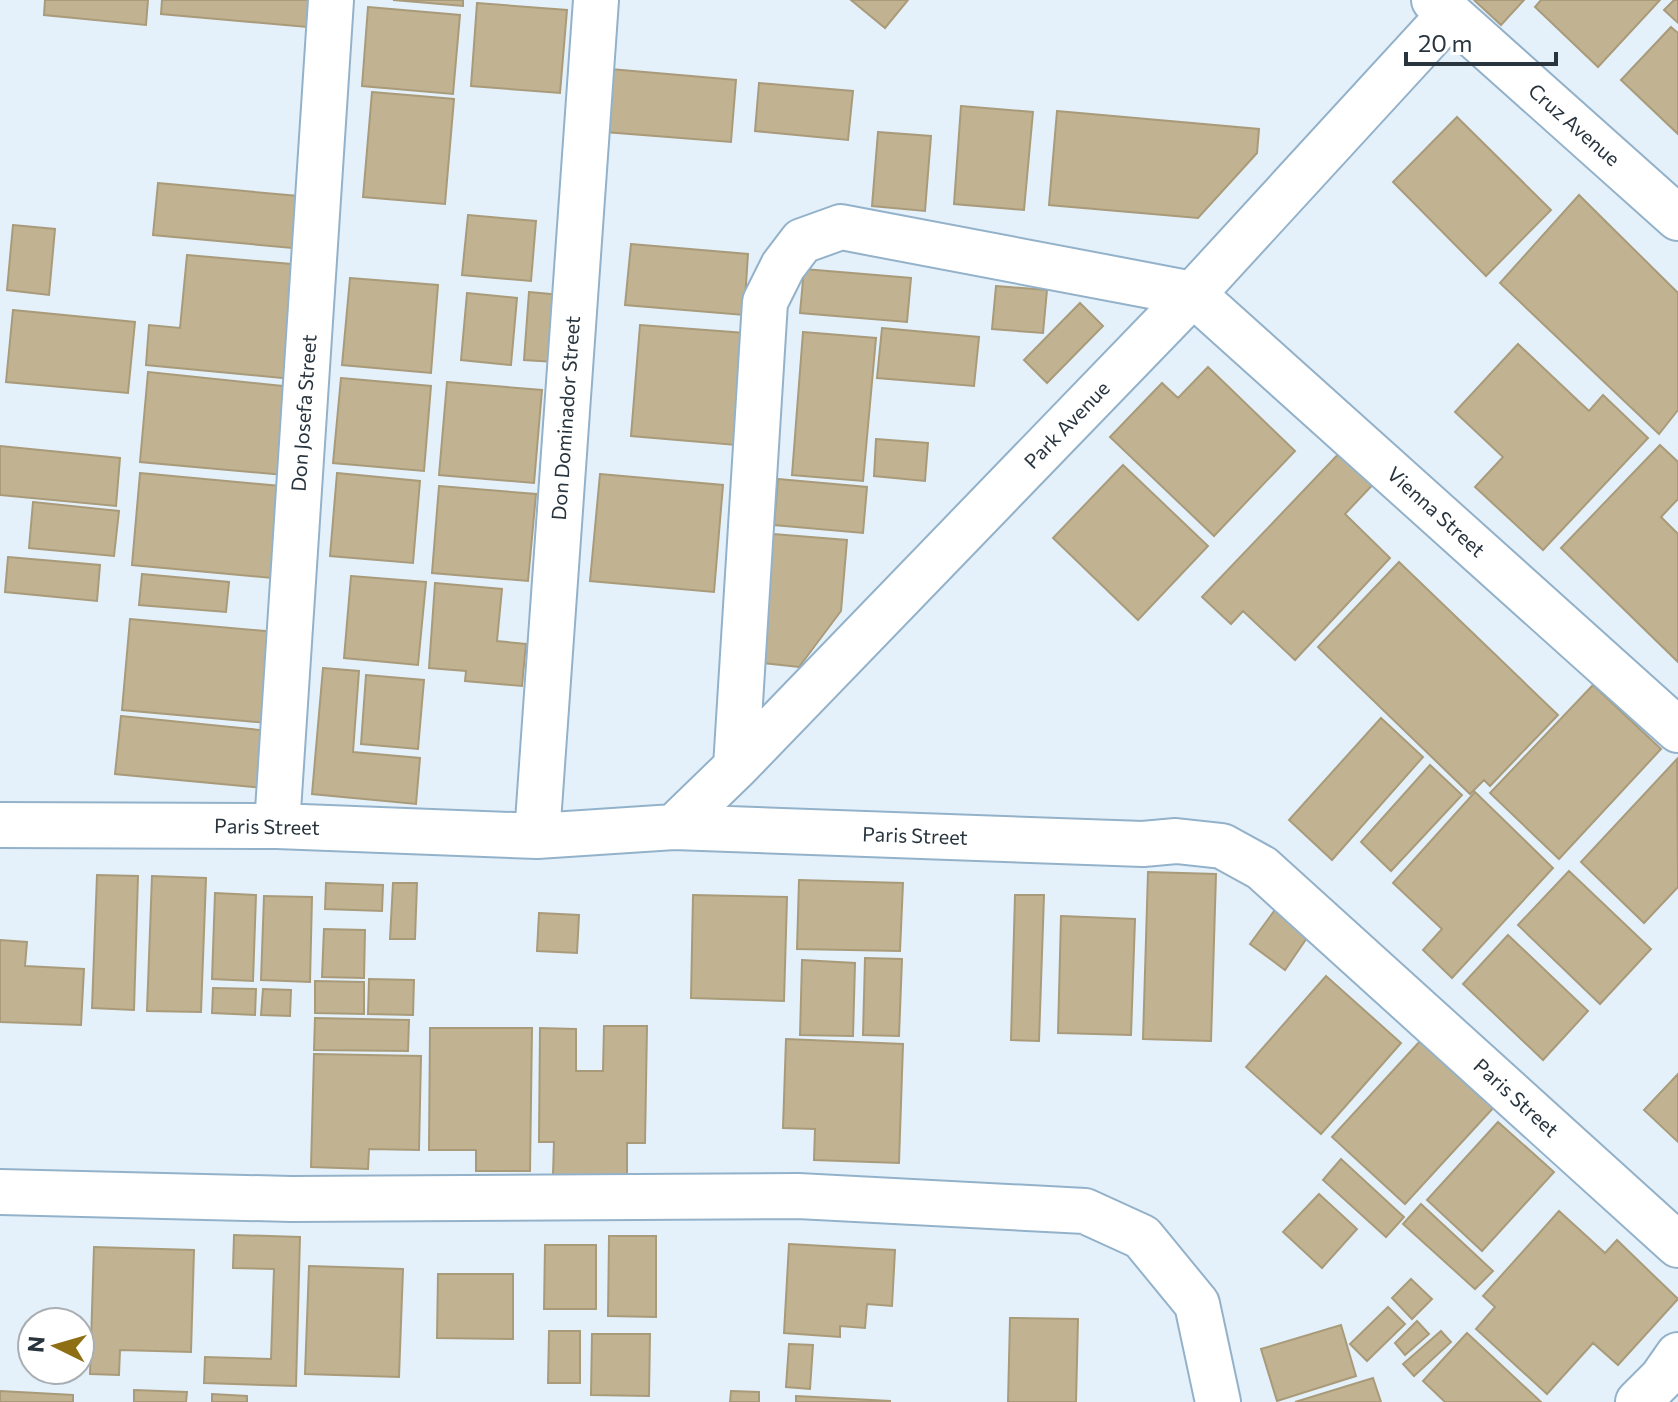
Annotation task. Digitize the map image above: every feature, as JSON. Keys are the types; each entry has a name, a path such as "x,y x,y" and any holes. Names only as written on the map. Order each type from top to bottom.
{"street":[{"name":"Don Josefa Street","path":"277,826 331,0"},
{"name":"Don Dominador Street","path":"537,836 596,0"},
{"name":"Cruz Avenue","path":"1442,7 1678,218"},
{"name":"Park Avenue","path":"674,827 736,767 1193,294 1442,7"},
{"path":"736,767 765,302 783,266 802,241 841,227 1193,294"},
{"name":"Vienna Street","path":"1193,294 1678,730"},
{"name":"Paris Street","path":"0,825 277,826 537,836 674,827 1143,844 1176,841 1222,846 1262,868 1678,1245"},
{"path":"0,1192 291,1199 798,1196 1085,1211 1142,1237 1197,1304 1218,1402"},
{"path":"1638,1402 1662,1378 1678,1355"}],"building":[{"path":"45,0 148,0 146,25 44,15"},
{"path":"162,0 309,0 307,27 161,14"},
{"path":"393,0 463,0 463,6"},
{"path":"851,0 908,0 885,28"},
{"path":"1474,0 1524,0 1501,25"},
{"path":"1541,0 1660,0 1598,67 1535,7"},
{"path":"1678,0 1678,23 1664,10"},
{"path":"477,3 567,10 560,93 471,86"},
{"path":"368,7 460,15 453,94 362,86"},
{"path":"1671,27 1678,33 1678,134 1621,80"},
{"path":"610,69 736,80 731,142 605,132"},
{"path":"759,83 853,91 848,140 755,131"},
{"path":"372,92 454,99 445,204 363,197"},
{"path":"961,106 1033,112 1024,210 954,204"},
{"path":"1057,111 1259,129 1257,153 1198,218 1049,205"},
{"path":"1457,117 1551,210 1486,276 1393,182"},
{"path":"878,132 931,136 925,211 872,206"},
{"path":"158,183 309,197 303,249 153,235"},
{"path":"1579,195 1678,293 1678,410 1659,434 1500,283"},
{"path":"468,215 536,221 531,281 462,275"},
{"path":"13,225 55,229 49,295 7,290"},
{"path":"631,244 748,254 744,315 625,305"},
{"path":"187,255 303,265 292,379 146,365 149,325 180,328"},
{"path":"804,269 911,278 907,322 800,313"},
{"path":"350,278 438,285 431,373 342,365"},
{"path":"996,286 1047,290 1043,333 992,329"},
{"path":"529,292 561,295 555,362 524,360"},
{"path":"467,293 517,298 511,365 461,360"},
{"path":"1080,303 1103,326 1047,383 1024,360"},
{"path":"13,310 135,322 128,393 6,382"},
{"path":"640,325 745,333 736,445 631,436"},
{"path":"882,328 979,337 974,386 877,378"},
{"path":"803,332 876,338 863,481 792,475"},
{"path":"1518,344 1589,411 1603,395 1648,438 1543,550 1475,487 1503,457 1455,412"},
{"path":"1208,367 1295,451 1214,536 1110,437 1162,383 1178,398"},
{"path":"148,372 292,387 284,475 140,462"},
{"path":"341,378 431,386 424,471 333,463"},
{"path":"447,382 542,390 534,483 439,475"},
{"path":"876,439 928,443 925,481 874,476"},
{"path":"1347,445 1380,477 1345,514 1390,558 1295,660 1243,611 1231,624 1202,597"},
{"path":"1660,445 1678,462 1678,499 1661,517 1678,534 1678,662 1561,548"},
{"path":"0,446 120,458 116,506 0,495"},
{"path":"1123,465 1208,546 1138,620 1053,538"},
{"path":"140,473 280,486 272,578 132,565"},
{"path":"337,473 420,481 413,563 330,556"},
{"path":"600,474 723,485 714,592 590,581"},
{"path":"778,479 867,487 863,533 774,525"},
{"path":"439,486 536,494 528,581 432,573"},
{"path":"33,502 119,511 114,556 29,548"},
{"path":"773,534 847,540 841,611 799,667 763,663"},
{"path":"8,557 100,565 97,601 5,592"},
{"path":"1399,562 1558,715 1490,786 1484,780 1470,794 1318,647"},
{"path":"142,574 229,582 226,612 139,605"},
{"path":"351,576 426,582 418,665 344,658"},
{"path":"435,583 502,589 497,641 526,644 522,686 465,681 466,671 429,668"},
{"path":"130,619 276,632 268,723 122,710"},
{"path":"323,668 359,671 353,752 420,758 416,804 312,794"},
{"path":"366,675 424,680 418,749 361,744"},
{"path":"1593,685 1661,749 1559,859 1490,793"},
{"path":"121,716 270,731 265,788 115,774"},
{"path":"1381,718 1423,757 1332,860 1289,820"},
{"path":"1677,759 1678,887 1644,923 1581,862"},
{"path":"1430,765 1462,795 1391,871 1361,842"},
{"path":"1475,792 1553,868 1452,978 1423,950 1442,929 1393,883"},
{"path":"1569,871 1651,949 1600,1004 1518,925"},
{"path":"1148,872 1216,874 1211,1041 1143,1039"},
{"path":"97,875 138,876 134,1010 92,1008"},
{"path":"152,876 206,878 201,1012 147,1011"},
{"path":"799,880 903,883 900,951 797,949"},
{"path":"326,883 383,885 382,911 325,909"},
{"path":"393,883 417,883 415,939 390,939"},
{"path":"215,893 256,895 253,981 212,979"},
{"path":"693,895 787,897 784,1001 691,998"},
{"path":"1015,895 1044,895 1039,1041 1011,1040"},
{"path":"264,896 312,897 310,982 261,980"},
{"path":"1277,907 1311,932 1285,970 1250,944"},
{"path":"539,913 579,915 577,953 537,951"},
{"path":"1061,916 1135,919 1131,1035 1058,1033"},
{"path":"324,929 365,930 364,978 322,977"},
{"path":"1508,935 1588,1011 1543,1060 1463,984"},
{"path":"0,940 27,942 25,966 84,969 81,1025 0,1022"},
{"path":"865,958 902,959 899,1036 863,1035"},
{"path":"802,960 855,963 853,1036 800,1035"},
{"path":"1326,976 1401,1043 1321,1134 1246,1067"},
{"path":"369,979 414,980 413,1015 368,1014"},
{"path":"315,981 364,982 364,1014 315,1013"},
{"path":"213,988 256,989 255,1015 212,1013"},
{"path":"263,989 291,990 290,1016 261,1015"},
{"path":"315,1018 409,1020 408,1051 314,1050"},
{"path":"604,1026 647,1026 645,1143 627,1143 627,1176 553,1175 554,1142 539,1142 540,1028 576,1029 576,1071 603,1071"},
{"path":"430,1028 532,1028 530,1171 476,1171 476,1150 429,1150"},
{"path":"786,1039 903,1044 899,1163 814,1160 815,1129 783,1128"},
{"path":"1422,1039 1495,1106 1405,1204 1332,1137"},
{"path":"314,1054 421,1056 419,1150 369,1149 368,1169 311,1167"},
{"path":"1678,1074 1678,1142 1644,1110"},
{"path":"1498,1122 1554,1172 1482,1251 1427,1200"},
{"path":"1341,1159 1404,1217 1386,1237 1323,1180"},
{"path":"1319,1194 1357,1229 1322,1268 1283,1232"},
{"path":"1421,1204 1493,1271 1475,1289 1403,1224"},
{"path":"1559,1211 1605,1253 1617,1240 1678,1299 1618,1365 1593,1343 1547,1394 1476,1329 1495,1307 1483,1296"},
{"path":"234,1235 300,1237 296,1386 204,1383 205,1357 271,1359 274,1269 233,1268"},
{"path":"609,1236 656,1236 656,1317 608,1316"},
{"path":"789,1244 895,1250 892,1306 867,1304 865,1328 840,1326 840,1337 784,1333"},
{"path":"545,1245 596,1245 596,1309 544,1309"},
{"path":"94,1247 194,1250 191,1352 120,1350 119,1375 96,1374 96,1306 92,1306"},
{"path":"309,1266 403,1269 399,1377 305,1374"},
{"path":"438,1274 513,1274 513,1339 437,1338"},
{"path":"1411,1279 1432,1299 1412,1319 1392,1298"},
{"path":"1388,1307 1405,1324 1367,1361 1350,1344"},
{"path":"1010,1318 1078,1319 1076,1402 1008,1402"},
{"path":"1417,1321 1429,1334 1405,1355 1395,1343"},
{"path":"1341,1325 1356,1376 1277,1401 1261,1349"},
{"path":"549,1331 580,1331 580,1383 548,1383"},
{"path":"1441,1331 1451,1342 1414,1376 1403,1364"},
{"path":"1467,1333 1541,1402 1445,1402 1423,1381"},
{"path":"592,1334 650,1334 649,1396 591,1395"},
{"path":"789,1344 813,1345 810,1389 786,1387"},
{"path":"1373,1378 1381,1402 1295,1402"},
{"path":"134,1390 187,1392 186,1402 134,1402"},
{"path":"0,1391 73,1395 73,1402 0,1402"},
{"path":"731,1391 759,1392 759,1402 730,1402"},
{"path":"212,1394 247,1396 247,1402 212,1402"},
{"path":"796,1396 890,1401 890,1402 796,1402"}]}
